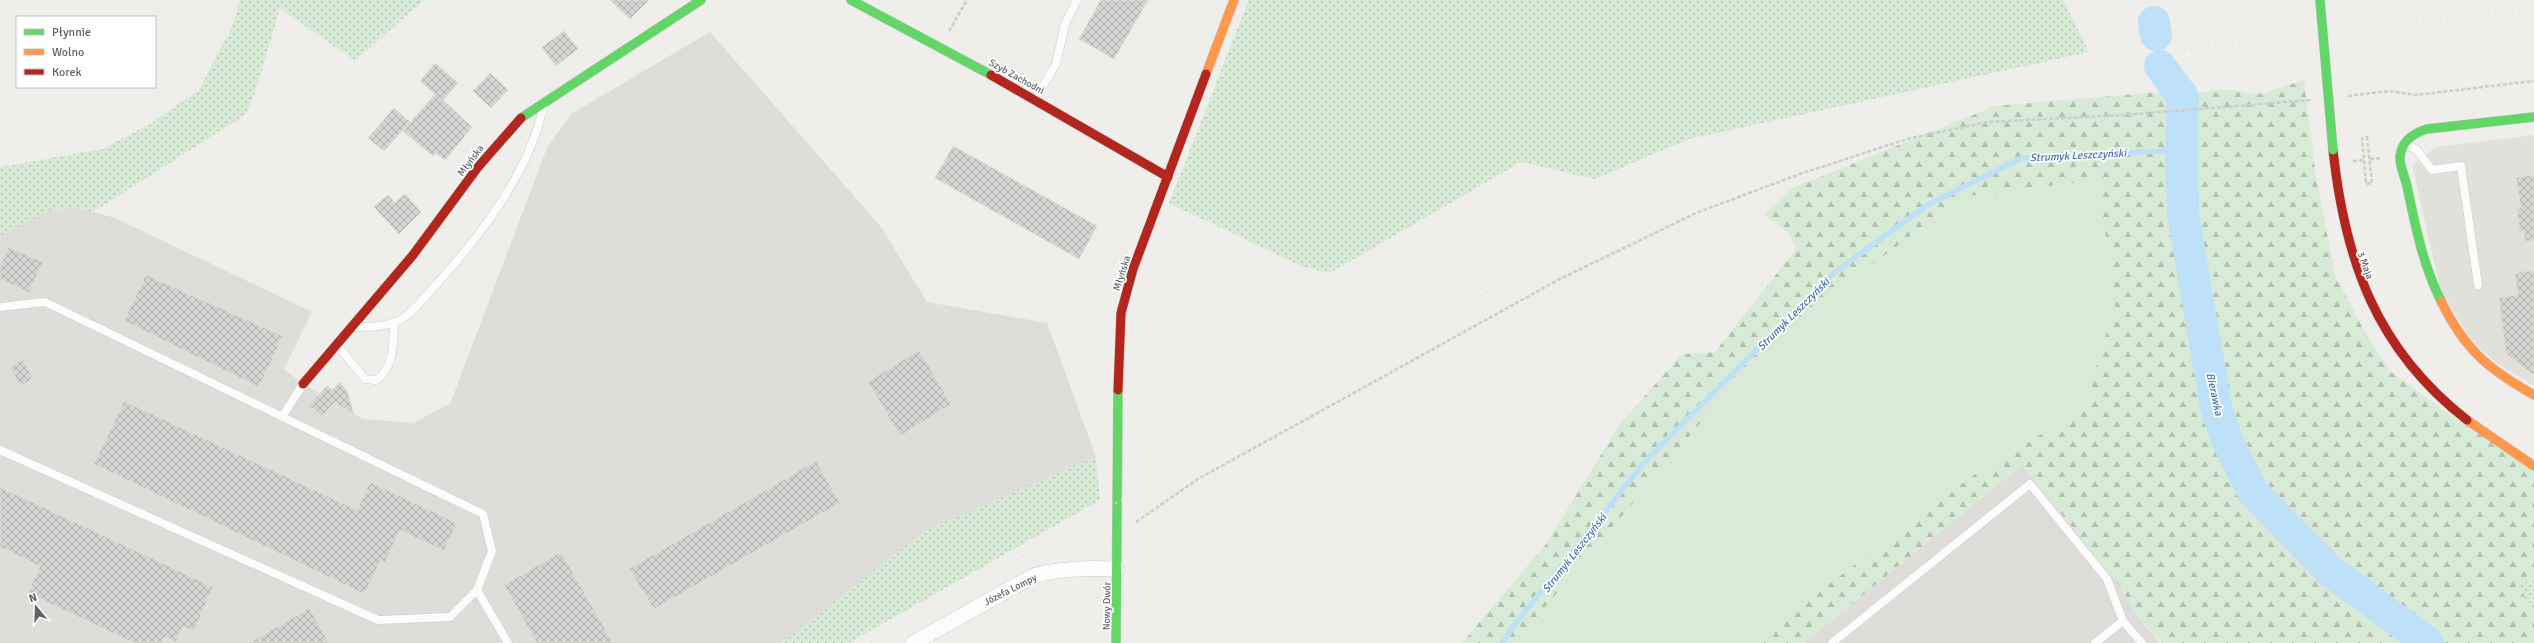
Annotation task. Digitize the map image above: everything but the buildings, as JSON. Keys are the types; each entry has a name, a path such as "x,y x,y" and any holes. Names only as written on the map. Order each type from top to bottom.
{"street":[{"name":"Młyńska","path":"303,384 418,249 499,141 519,119 701,0"},
{"name":"Szyb Zachodni","path":"851,0 1036,99 1168,177"},
{"name":"Młyńska","path":"1117,569 1118,362 1121,313 1133,269 1234,0"},
{"name":"3 Maja","path":"2320,0 2340,213 2350,255 2368,298 2391,340 2416,373 2448,405 2475,427 2534,466"},
{"path":"2534,117 2428,129 2414,133 2403,143 2400,157 2421,246 2436,295 2462,340 2484,363 2534,395"},
{"name":"Józefa Lompy","path":"913,643 1034,576 1050,571 1082,568 1117,569"},
{"name":"Nowy Dwór","path":"1116,643 1117,569"}],"lane":[{"path":"1036,99 1056,64 1065,24 1077,0"},
{"path":"352,327 372,327 394,323 411,311 447,272 491,215 532,146 539,127 545,101"},
{"path":"2403,143 2417,150 2432,170 2461,166 2478,285"},
{"path":"0,307 45,302 483,514 492,551 477,590 450,617 378,620 0,450"},
{"path":"337,345 365,379 376,380 389,366 394,323"},
{"path":"282,417 303,384"},
{"path":"1832,643 2030,484 2107,579 2123,621 2142,643"},
{"path":"477,590 508,643"},
{"path":"2095,643 2123,621"}],"path":[{"path":"940,47 967,0"},
{"path":"2340,97 2389,91 2416,95 2534,81"},
{"path":"1118,533 1198,479 1500,311 1638,240 1696,213 1834,162 1928,134 1987,122 2159,112 2318,99"},
{"path":"2367,137 2372,183 2366,184 2364,160 2362,138 2367,137"},
{"path":"2347,161 2364,160"}],"shaded area":[{"path":"710,32 881,227 927,302 1047,323 1096,457 925,531 782,643 0,643 0,236 49,211 72,206 115,218 312,312 284,369 303,384 363,419 413,423 450,404 547,148 571,114"},
{"path":"2534,135 2534,386 2495,362 2472,341 2441,291 2412,165 2436,147"},
{"path":"2022,465 2118,584 2139,618 2160,643 1804,643"}],"green space":[{"path":"240,0 424,0 355,61 280,8 255,93 245,115 93,212 72,206 49,211 0,236 0,167 103,149 153,122 199,90 233,25"},
{"path":"1249,0 2063,0 2089,52 1689,139 1595,179 1521,162 1330,273 1301,266 1169,203"},
{"path":"2304,80 2316,177 2335,275 2366,334 2390,371 2443,410 2534,469 2534,576 2521,585 2526,601 2534,607 2534,643 2162,643 2139,618 2118,584 2022,465 1804,643 1751,643 1975,474 2084,408 2097,180 1962,197 1835,293 1721,399 1515,643 1462,643 1546,544 1620,424 1682,354 1715,352 1797,248 1788,232 1764,215 1790,189 1995,106 2160,92 2174,96 2223,89 2261,94"},
{"path":"2097,180 2116,301 2084,408 1975,474 1751,643 1515,643 1721,399 1835,293 1962,197"},
{"path":"1096,457 1100,500 849,643 782,643 925,531"},
{"path":"2534,576 2534,607 2526,601 2521,585"}],"waterway":[{"name":"Bierawka","path":"2154,22 2156,35"},
{"name":"Bierawka","path":"2160,66 2183,97 2181,150 2183,213 2216,407 2227,440 2253,492 2330,571 2428,643"},
{"name":"Strumyk Leszczyński","path":"1503,643 1512,628 1647,459 1835,272 1929,204 2022,158 2181,150"}],"railway":[{"path":"871,643 1550,256 1684,192 1769,158 1858,126 1966,93 2101,64 2228,43 2534,9"}],"traffic: fast":[{"path":"521,118 701,0"},
{"path":"851,0 991,75"},
{"path":"2320,0 2333,150"},
{"path":"2441,301 2424,259 2407,186 2400,163 2400,156 2403,146 2413,135 2427,129 2534,117"},
{"path":"1116,643 1118,390"}],"traffic: slow":[{"path":"1206,74 1234,0"},
{"path":"2441,301 2459,333 2479,357 2503,376 2534,395"},
{"path":"2467,420 2534,466"}],"traffic: jam":[{"path":"1118,390 1121,313 1133,269 1206,74"},
{"path":"991,75 1168,177"},
{"path":"303,384 413,255 478,167 521,118"},
{"path":"2333,150 2338,191 2346,229 2370,300 2388,333 2409,363 2436,393 2467,420"}]}
